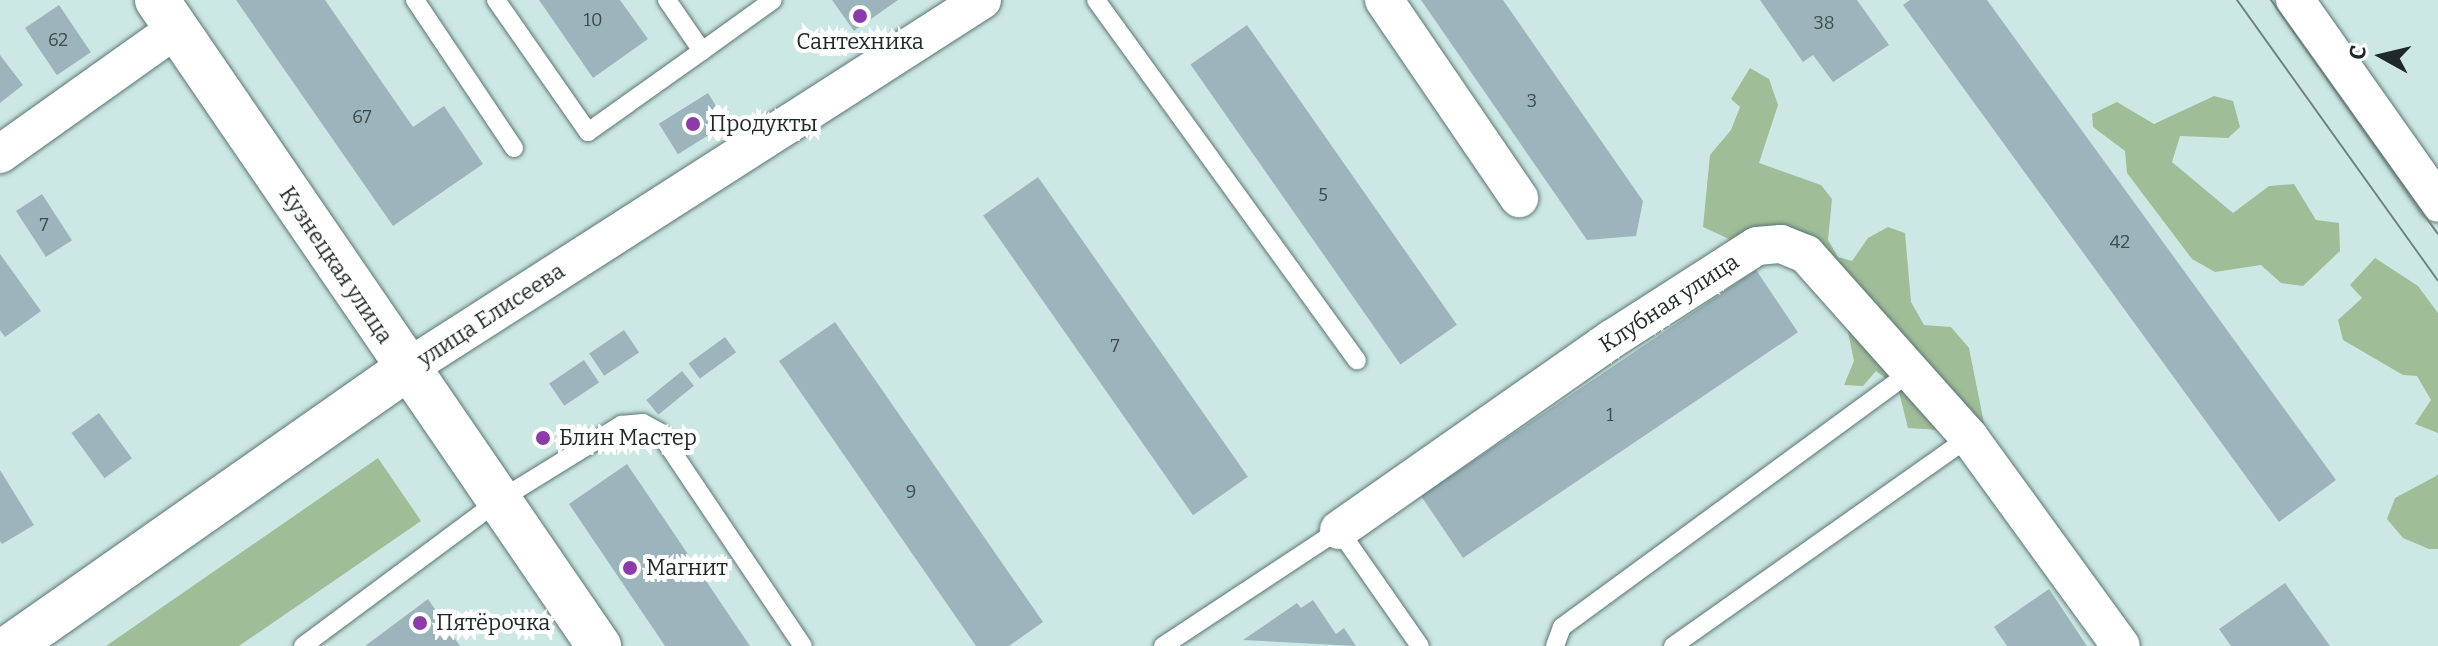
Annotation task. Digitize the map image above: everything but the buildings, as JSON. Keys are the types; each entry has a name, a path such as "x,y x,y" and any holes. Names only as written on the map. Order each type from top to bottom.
{"street":[{"name":"улица Елисеева","path":"11,646 406,369 982,0"},
{"path":"1384,0 1519,198"},
{"path":"2295,0 2438,203"},
{"path":"0,154 167,15"},
{"name":"Кузнецкая улица","path":"167,15 406,369 599,646"},
{"name":"Клубная улица","path":"1339,530 1757,246 1781,244 1806,254 1969,437 2121,646"}],"lane":[{"path":"415,0 514,148"},
{"path":"496,0 588,132 773,0"},
{"path":"667,0 702,51"},
{"path":"1096,0 1357,360"},
{"path":"1555,646 1562,627 1909,373"},
{"path":"303,646 498,501 621,425 643,423 659,432 803,646"},
{"path":"1673,646 1969,437"},
{"path":"1163,646 1339,530 1420,646"}],"green space":[{"path":"1750,68 1769,79 1778,105 1759,163 1821,185 1832,199 1828,240 1838,257 1852,261 1868,238 1888,227 1905,233 1911,302 1924,325 1951,327 1969,348 1986,433 1908,428 1898,388 1876,371 1863,386 1844,385 1854,361 1844,312 1849,294 1703,227 1710,155 1731,130 1740,107 1731,99"},
{"path":"2214,96 2233,101 2240,127 2228,138 2180,136 2172,162 2233,213 2269,186 2294,184 2316,220 2339,223 2340,251 2303,286 2281,283 2261,265 2215,272 2192,259 2127,173 2125,151 2093,127 2092,114 2117,102 2154,124"},
{"path":"2375,258 2418,286 2438,313 2438,433 2415,424 2431,400 2417,376 2403,375 2343,340 2338,320 2362,298 2350,285"},
{"path":"378,458 421,521 239,646 106,646"},
{"path":"2438,475 2438,549 2429,549 2403,538 2387,519 2395,498"}],"tram line":[{"path":"2237,0 2438,281"},
{"path":"2271,0 2438,234"}],"place":[{"name":"Сантехника","path":"860,16"},
{"name":"Продукты","path":"693,124"},
{"name":"Блин Мастер","path":"543,438"},
{"name":"Магнит","path":"630,568"},
{"name":"Пятёрочка","path":"420,623"}]}
